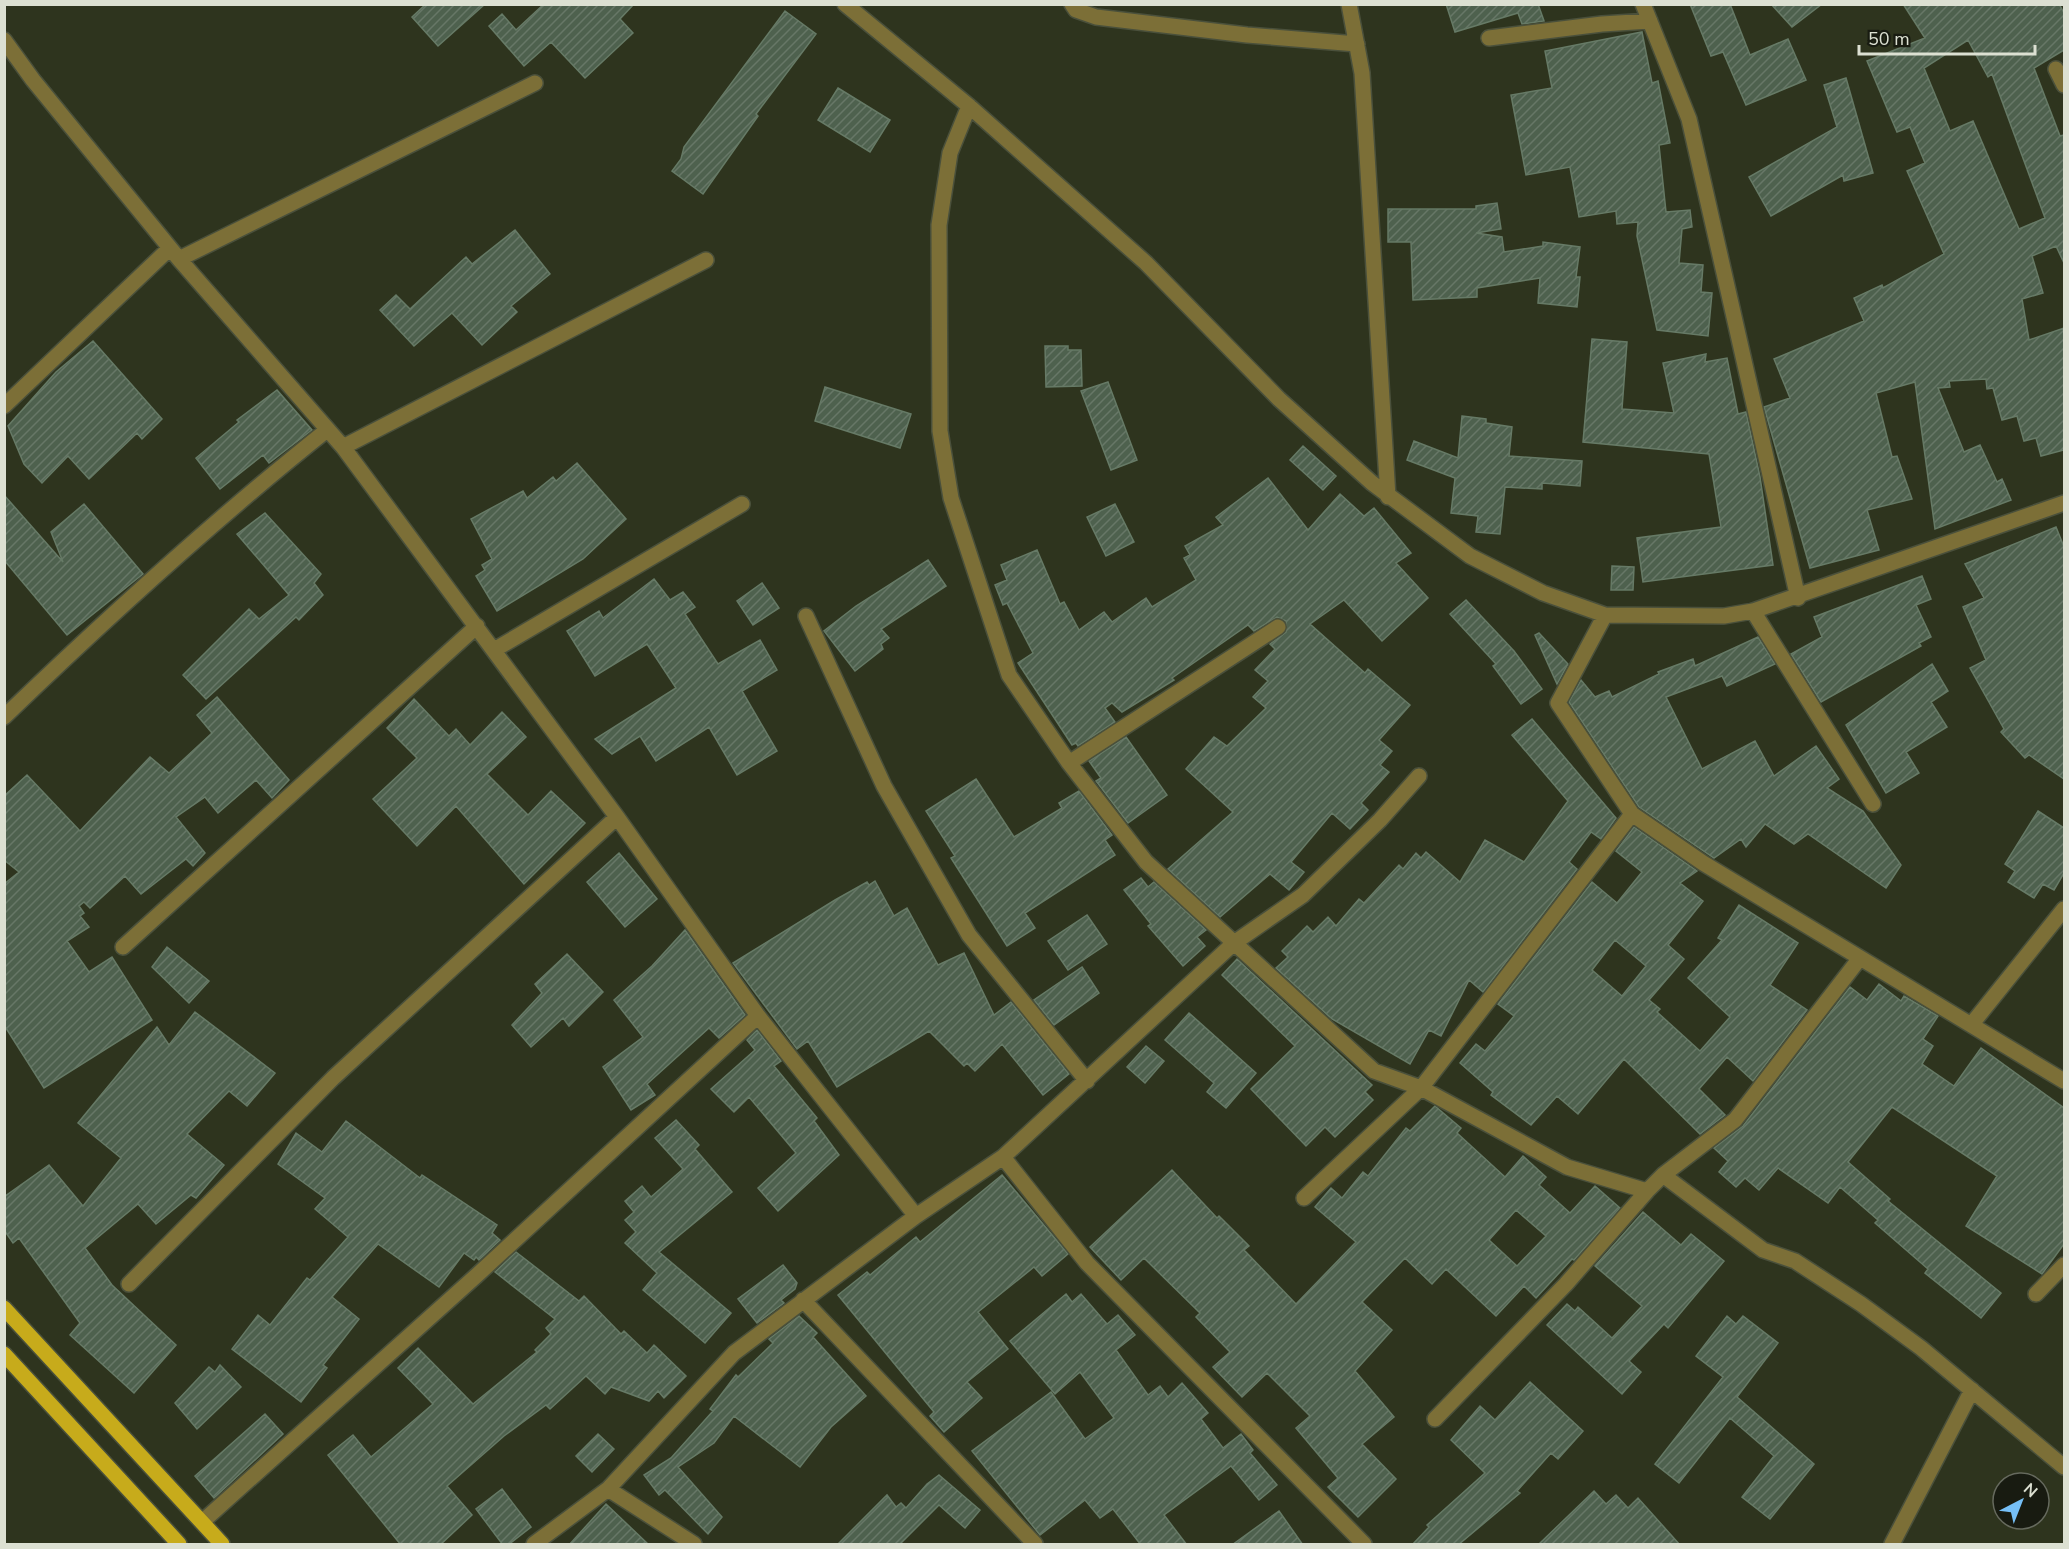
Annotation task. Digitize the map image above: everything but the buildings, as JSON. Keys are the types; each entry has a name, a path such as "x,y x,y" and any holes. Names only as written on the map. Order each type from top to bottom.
{"main road":[{"path":"4,1308 222,1545"},
{"path":"4,1354 179,1545"}],"street":[{"path":"845,4 969,106 1146,263 1279,399 1388,497 1470,556 1543,593 1605,615 1724,616 1753,611 1798,598 2064,503"},
{"path":"1072,4 1076,10 1096,17 1246,35 1357,44"},
{"path":"1349,4 1362,72 1388,497"},
{"path":"1643,4 1689,119 1798,598"},
{"path":"1489,38 1602,24 1650,21"},
{"path":"4,40 33,81 175,253 343,447 617,817 758,1016 916,1216"},
{"path":"2056,69 2064,85"},
{"path":"4,406 175,253 535,83"},
{"path":"969,106 950,153 939,225 940,431 951,498 1009,675 1069,763 1146,862 1374,1071 1421,1088 1567,1167 1647,1191"},
{"path":"343,447 706,260"},
{"path":"4,717 150,579 240,499 327,430"},
{"path":"494,650 742,504"},
{"path":"1753,611 1873,804"},
{"path":"1605,615 1558,703 1632,814 1703,864 2064,1081"},
{"path":"806,616 884,786 969,934 1087,1081"},
{"path":"123,947 477,626"},
{"path":"1069,763 1278,627"},
{"path":"534,1545 608,1488 734,1353 916,1216 1003,1157 1234,942 1303,895 1380,820 1419,776"},
{"path":"1304,1198 1421,1088 1632,814"},
{"path":"129,1284 333,1078 617,817"},
{"path":"1971,1025 2064,909"},
{"path":"1435,1419 1566,1284 1663,1175 1735,1120 1860,958"},
{"path":"202,1522 476,1276 758,1016"},
{"path":"1003,1157 1087,1263 1364,1545"},
{"path":"1663,1175 1763,1250 1795,1262 1861,1304 1921,1348 2064,1467"},
{"path":"2036,1294 2064,1265"},
{"path":"803,1300 1035,1545"},
{"path":"1892,1545 1972,1390"},
{"path":"608,1488 694,1545"}]}
